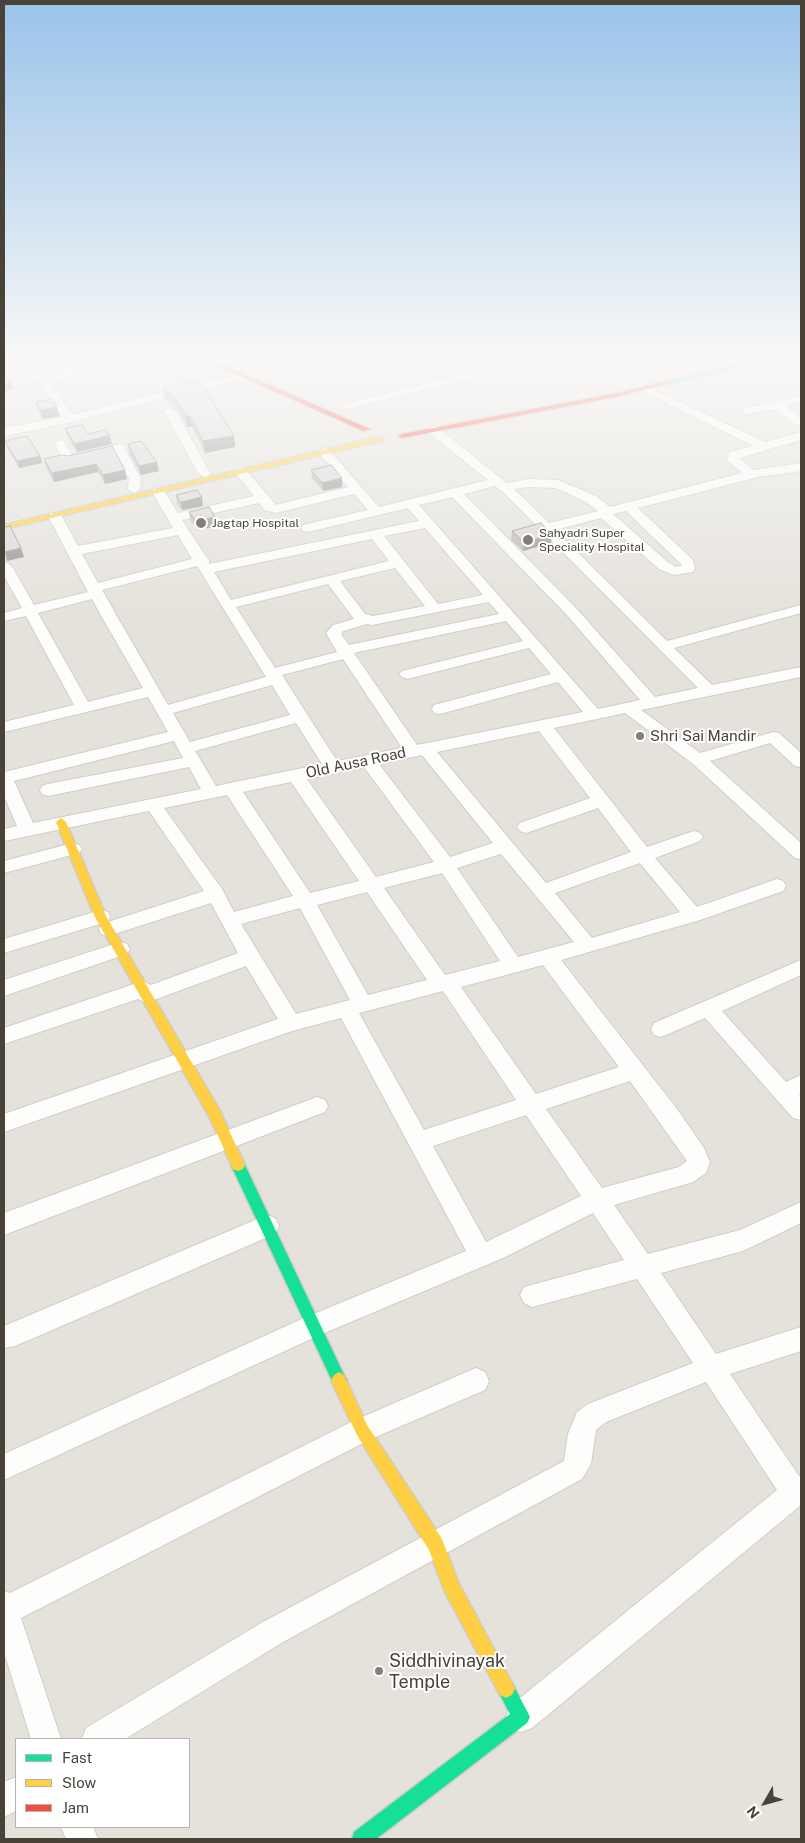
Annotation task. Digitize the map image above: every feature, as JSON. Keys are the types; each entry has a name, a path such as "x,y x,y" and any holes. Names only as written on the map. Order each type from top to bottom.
{"main road":[{"path":"4,518 204,473 299,447"},
{"path":"4,527 345,447"},
{"path":"61,822 105,923 216,1115 362,1430 436,1546 451,1586 521,1716 361,1839"}],"street":[{"path":"62,447 69,460 118,448 135,479 134,488"},
{"path":"190,447 204,473"},
{"path":"454,447 501,484 709,691"},
{"path":"751,475 732,459 734,455 740,452 759,447"},
{"path":"324,452 376,511"},
{"path":"546,528 751,475 801,467"},
{"path":"241,472 272,508 279,508 357,489"},
{"path":"308,528 454,492 501,484 558,484 591,498 664,566 674,571 688,569 688,563 629,507"},
{"path":"158,492 227,605 275,676 333,768"},
{"path":"454,492 571,612 651,703"},
{"path":"74,551 178,524 262,498"},
{"path":"411,503 594,714"},
{"path":"55,516 95,591 212,793"},
{"path":"4,618 95,591 204,565 428,523"},
{"path":"374,533 435,609"},
{"path":"227,605 331,578 398,564"},
{"path":"4,567 84,708"},
{"path":"331,578 353,609 366,620"},
{"path":"493,597 380,620 366,620 334,630 333,633 345,652 420,750 505,846 588,946"},
{"path":"664,646 801,609"},
{"path":"164,711 345,652 509,616"},
{"path":"407,674 533,643"},
{"name":"Old Ausa Road","path":"4,835 801,672"},
{"path":"440,708 561,676"},
{"path":"4,727 152,691"},
{"path":"628,708 698,759 801,853"},
{"path":"48,790 186,748 301,717"},
{"path":"543,725 643,855 693,915"},
{"path":"698,759 773,737 801,762"},
{"path":"28,830 4,778 186,748"},
{"path":"368,761 446,866 513,965"},
{"path":"296,776 371,885 532,1104 711,1368 798,1490 521,1716"},
{"path":"232,788 305,900 418,1141 481,1256"},
{"path":"526,827 601,801"},
{"path":"153,804 216,894 229,921 291,1023"},
{"path":"542,891 694,837"},
{"path":"229,921 289,903 311,900 446,866 505,846"},
{"path":"4,867 73,849"},
{"path":"4,1123 291,1023 588,946 693,915 777,886"},
{"path":"4,946 105,923 216,894"},
{"path":"4,988 120,949"},
{"path":"4,1036 145,992 251,956"},
{"path":"4,1467 314,1326 481,1256 597,1200 685,1174 698,1166 699,1162 696,1155 670,1116 548,956"},
{"path":"661,1029 801,967"},
{"path":"708,1008 792,1088 801,1111"},
{"path":"418,1141 634,1071"},
{"path":"4,1224 317,1106"},
{"path":"532,1295 743,1240 801,1212"},
{"path":"6,1337 267,1226"},
{"path":"99,1738 272,1632 436,1546 573,1470 578,1464 580,1434 586,1421 597,1413 711,1368 801,1339"},
{"path":"46,1738 4,1609 362,1430 476,1381"},
{"path":"4,1801 15,1793"}],"shaded area":[{"path":"4,447 801,447 801,1839 4,1839"}],"building":[{"path":"9,447 34,447 40,456 17,461"},
{"path":"113,447 125,470 103,475 96,464 52,473 44,459 62,455 68,456"},
{"path":"130,447 146,447 157,462 139,466"},
{"path":"331,465 342,478 322,483 311,470"},
{"path":"197,490 202,497 181,502 176,495"},
{"path":"209,507 215,517 196,521 189,512"},
{"path":"541,523 552,535 524,542 512,531"},
{"path":"10,526 21,548 5,552 4,527"}],"traffic: fast":[{"path":"238,1165 339,1380"},
{"path":"361,1839 521,1717 506,1689"}],"traffic: slow":[{"path":"4,527 345,447"},
{"path":"61,822 101,917 215,1115 238,1165"},
{"path":"339,1380 362,1430 436,1545 451,1586 506,1689"}],"place":[{"name":"Jagtap Hospital","path":"201,523"},
{"name":"Sahyadri Super Speciality Hospital","path":"528,540"},
{"name":"Shri Sai Mandir","path":"640,736"},
{"name":"Siddhivinayak Temple","path":"379,1671"}]}
